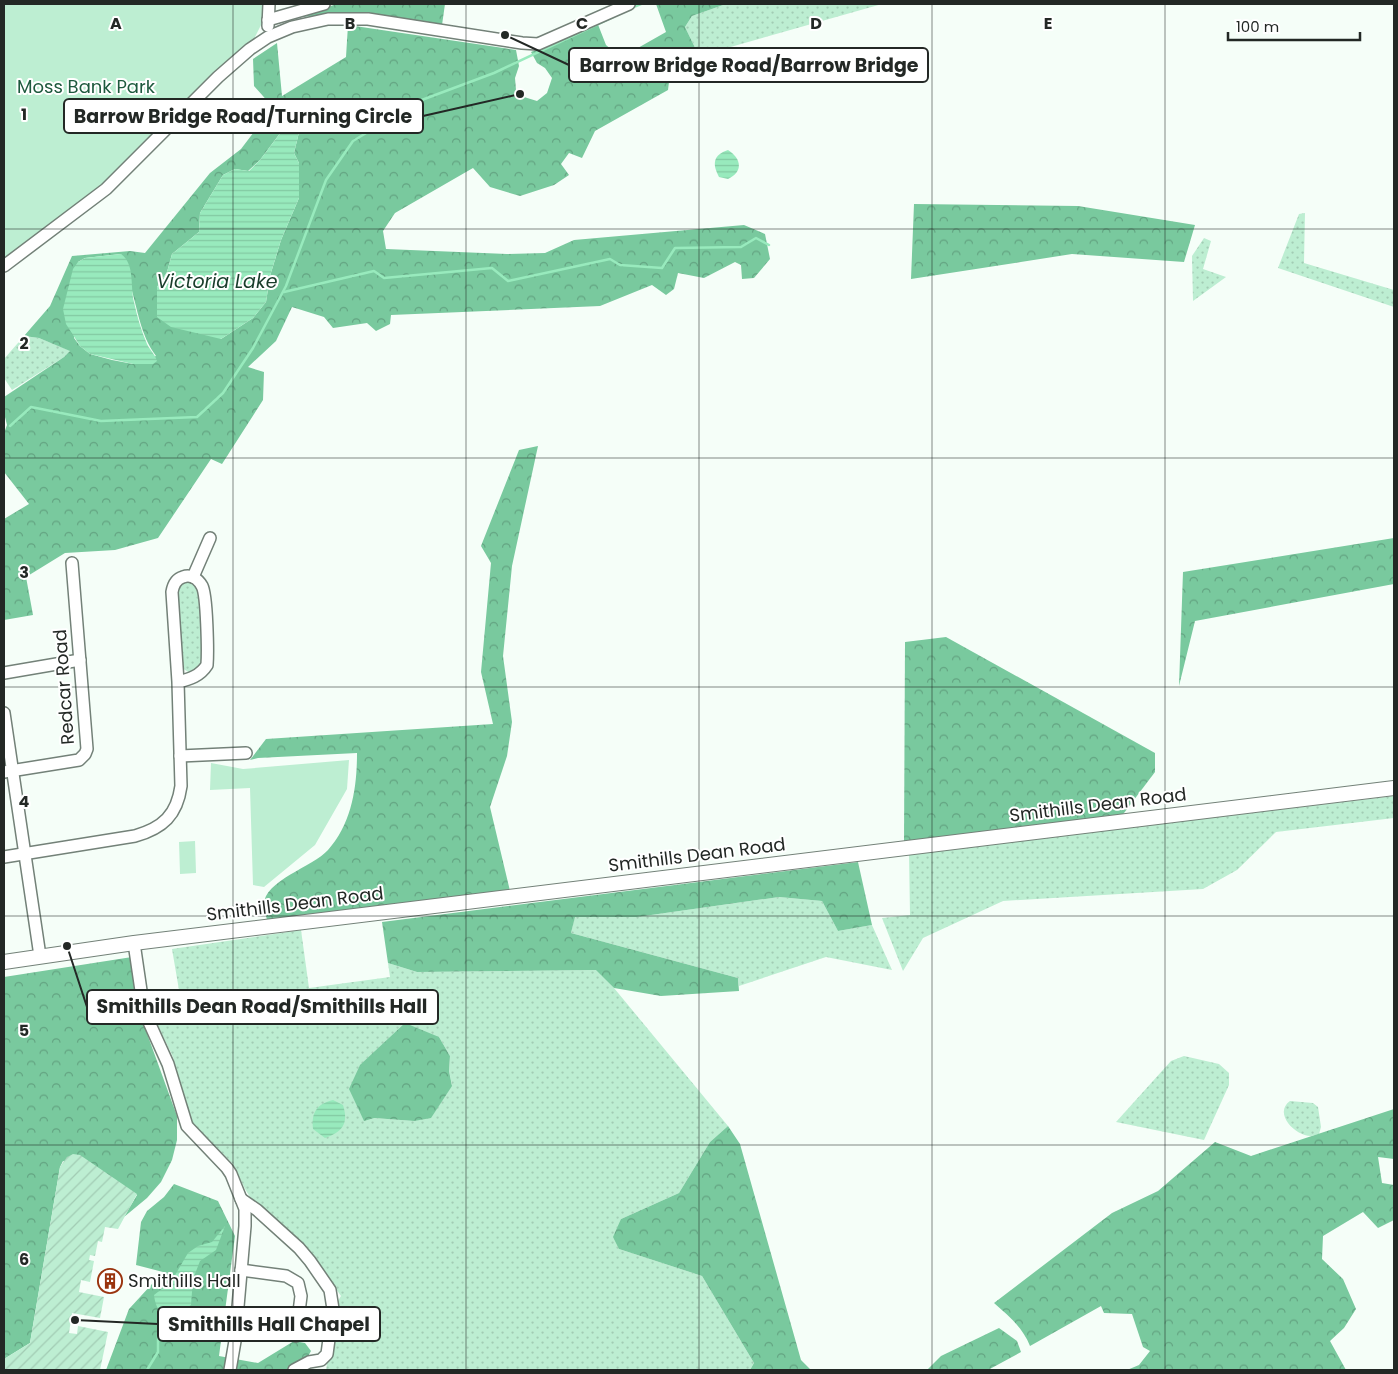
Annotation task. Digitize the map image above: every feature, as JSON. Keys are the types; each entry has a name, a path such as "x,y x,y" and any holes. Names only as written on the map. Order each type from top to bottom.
{"street":[{"path":"268,38 269,4"},
{"path":"268,20 324,4"},
{"path":"4,266 106,188 218,76 250,49 268,38 310,23 328,19 347,18 368,19 538,44 629,4"},
{"path":"193,577 210,538"},
{"name":"Redcar Road","path":"8,771 78,760 85,754 87,749 72,563"},
{"path":"4,857 151,832 172,812 179,799 181,786 178,682 172,592 179,579 188,576 193,577 202,586 204,593 207,665 197,676 178,682"},
{"path":"4,673 80,660"},
{"path":"4,713 8,771 26,854 40,956"},
{"path":"180,756 246,753"},
{"name":"Smithills Dean Road","path":"4,962 134,943 1394,788"},
{"path":"134,943 144,1010 168,1064 187,1126 227,1168 246,1215 235,1341 230,1370"},
{"path":"241,1199 257,1210 299,1248 327,1284 332,1296 333,1309 327,1354 321,1363 310,1362 294,1370"},
{"path":"241,1270 286,1276 298,1283 301,1296 296,1336"},
{"path":"235,1341 238,1352 238,1370"}],"green space":[{"name":"Moss Bank Park","path":"4,4 263,4 263,21 254,39 221,67 105,185 4,262"},
{"path":"337,4 445,4 442,25 318,16 297,17"},
{"path":"656,4 726,4 692,16 685,27 699,56 670,74 668,90 595,131 582,158 569,153 561,164 569,175 554,185 520,196 490,187 473,168 395,213 383,231 386,249 507,254 545,253 574,240 744,225 765,234 770,259 754,278 742,279 741,265 735,262 704,278 678,273 674,289 666,295 652,285 600,306 391,315 390,324 376,331 367,323 333,328 324,317 292,307 276,341 248,367 264,372 263,400 222,464 211,459 158,538 115,550 65,553 26,577 33,615 4,620 4,519 29,504 4,472 4,433 7,425 4,413 4,397 70,351 39,338 24,336 50,306 72,256 130,251 145,253 210,173 241,149 271,105 254,86 253,59 277,43 282,96 346,57 348,25 516,50 519,66 515,78 516,90 524,97 537,101 547,93 552,78 545,68 537,63 531,52 597,22 606,45 619,56 629,53 666,32","holes":["296,112 302,120 294,153 299,163 299,198 281,240 270,276 266,302 253,318 221,339 157,287 167,272 172,254 199,232 200,213 223,175 235,169 248,171 260,160","121,254 146,339 156,356 133,364 90,354 74,338 78,262 85,258"]},
{"path":"726,4 882,4 699,56 685,27 692,16"},
{"path":"914,204 1078,206 1195,225 1184,262 1072,254 911,279"},
{"path":"1305,213 1304,263 1394,290 1394,307 1278,268 1299,214"},
{"path":"1204,238 1211,241 1203,269 1226,277 1193,301 1192,256"},
{"path":"24,336 39,338 71,351 12,390 4,378 4,359"},
{"path":"538,446 512,566 503,656 512,722 507,756 490,807 510,891 267,920 264,905 266,896 271,889 321,856 328,850 343,828 352,804 356,779 357,753 250,760 266,739 493,724 481,672 491,563 481,546 519,450"},
{"path":"1394,538 1394,584 1195,621 1179,686 1183,572"},
{"path":"186,581 193,582 200,591 203,663 202,667 190,673 182,668 177,592 179,584"},
{"path":"946,637 1155,753 1155,772 1121,817 904,843 905,642"},
{"path":"349,760 347,789 315,845 264,887 253,885 250,788 210,790 211,763 243,769"},
{"path":"1394,796 1394,818 1276,832 1237,870 1203,889 1003,901 923,938 903,971 882,918 910,915 909,854"},
{"path":"195,841 196,873 180,874 179,842"},
{"path":"858,862 872,925 838,931 822,901 779,897 637,917 575,917 571,933 738,978 739,991 661,996 614,988 596,970 417,972 388,963 382,922"},
{"path":"779,897 822,901 838,931 872,925 892,970 826,957 739,986 738,978 571,933 575,916 637,917"},
{"path":"301,930 309,988 390,977 388,963 417,972 597,970 728,1126 710,1142 679,1193 621,1219 619,1249 702,1276 754,1363 750,1370 326,1370 336,1304 341,1296 318,1263 250,1197 233,1164 190,1121 173,1057 150,1009 148,993 179,990 172,949","holes":["439,1037 450,1056 449,1071 452,1085 414,1121 374,1118"]},
{"path":"132,957 141,1017 177,1116 177,1140 172,1160 161,1182 147,1198 124,1217 137,1195 63,1161 60,1167 30,1343 4,1359 4,977"},
{"path":"405,1023 439,1037 450,1056 449,1071 452,1086 431,1118 414,1121 374,1118 364,1121 349,1089 360,1065"},
{"path":"1184,1056 1219,1064 1229,1073 1229,1085 1204,1140 1116,1122 1171,1061"},
{"path":"1290,1101 1313,1103 1318,1107 1321,1127 1319,1134 1305,1135 1288,1123 1284,1112 1285,1106"},
{"path":"1394,1109 1394,1159 1378,1157 1382,1183 1394,1185 1394,1220 1378,1228 1363,1212 1323,1236 1322,1259 1343,1279 1356,1309 1344,1328 1330,1341 1346,1370 1127,1370 1139,1365 1150,1351 1143,1347 1132,1314 1104,1313 1101,1306 1030,1346 1019,1328 994,1303 1112,1213 1158,1191 1215,1142 1251,1156"},
{"path":"728,1126 740,1144 801,1360 811,1370 750,1370 754,1363 702,1276 619,1249 613,1237 621,1219 679,1193 710,1142"},
{"path":"73,1154 80,1155 137,1194 118,1229 105,1227 102,1242 98,1241 95,1256 90,1255 89,1260 94,1261 90,1282 81,1280 79,1292 104,1297 100,1318 72,1313 69,1333 77,1334 78,1326 108,1332 100,1370 4,1370 4,1359 30,1343 60,1167 67,1157"},
{"path":"174,1184 218,1201 235,1236 219,1356 258,1363 294,1341 305,1343 311,1351 306,1360 287,1370 106,1370 129,1309 163,1272 136,1265 141,1222 147,1211 164,1197"},
{"path":"999,1328 1017,1341 1021,1352 988,1370 927,1370 941,1356"}],"water":[{"name":"Victoria Lake","path":"297,111 302,120 294,153 299,163 299,198 281,240 270,276 266,302 253,318 221,339 171,327 157,317 157,287 167,272 172,254 199,232 200,213 223,175 235,169 249,171 260,160"},
{"path":"728,150 736,157 739,165 736,173 728,179 719,177 715,168 715,160 719,154"},
{"path":"121,254 130,269 134,302 141,328 147,344 157,361 153,364 133,364 90,354 80,346 66,324 63,309 73,269 78,262 85,258"},
{"path":"333,1100 343,1105 345,1112 344,1122 340,1130 325,1138 313,1129 314,1113 319,1106"},
{"path":"225,1226 216,1250 200,1261 193,1279 191,1305 175,1318 160,1311 154,1295 171,1282 188,1253 198,1246 212,1242"}],"waterway":[{"path":"631,8 641,4"},
{"path":"10,426 31,407 101,421 197,417 223,393 253,348 286,286 326,180 353,141 419,101 494,73 613,17"},
{"path":"284,292 374,271 384,278 492,268 508,281 610,259 620,265 662,268 675,248 741,247 756,238 769,245"},
{"path":"147,1370 158,1352 158,1336 169,1317"}],"place":[{"name":"Barrow Bridge Road/Barrow Bridge","path":"505,35"},
{"name":"Barrow Bridge Road/Turning Circle","path":"520,94"},
{"name":"Smithills Dean Road/Smithills Hall","path":"67,946"},
{"name":"Smithills Hall","path":"110,1281"},
{"name":"Smithills Hall Chapel","path":"75,1320"}]}
